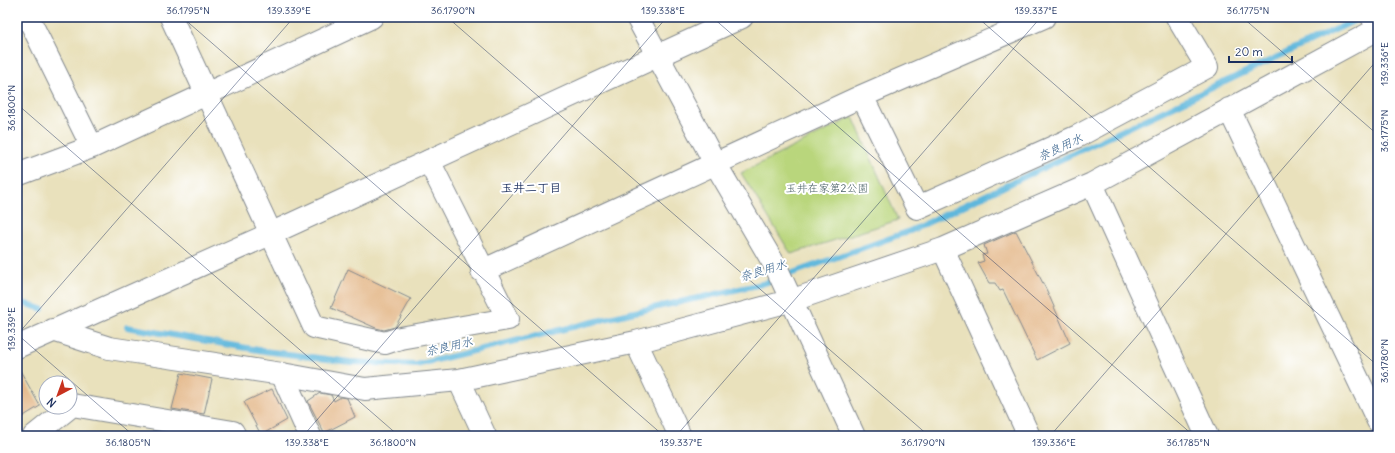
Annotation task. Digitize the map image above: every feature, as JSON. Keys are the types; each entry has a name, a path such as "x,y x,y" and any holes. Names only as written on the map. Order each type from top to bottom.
{"street":[{"path":"28,17 92,147"},
{"path":"171,17 314,327 385,343 400,338 508,319 482,271 429,161"},
{"path":"17,176 92,147 207,94 328,26 372,17"},
{"path":"637,17 657,57 715,163 777,269 793,300 854,436"},
{"path":"20,342 53,330 270,234 742,17"},
{"path":"482,271 862,96 1044,17"},
{"path":"862,96 917,208 1078,136 1207,67 1176,17"},
{"path":"53,330 109,348 282,374 365,389 459,380 636,342 793,300 943,249 1092,184 1229,109 1376,22"},
{"path":"1229,109 1378,421"},
{"path":"1092,184 1207,436"},
{"path":"943,249 1028,436"},
{"path":"636,342 680,436"},
{"path":"282,374 310,436"},
{"path":"459,380 485,436"},
{"path":"78,406 233,432 235,436"},
{"path":"34,436 60,415"}],"green space":[{"name":"玉井在家第2公園","path":"853,117 898,220 791,254 741,173"}],"building":[{"path":"1016,231 1047,291 1070,343 1037,360 1003,290 1000,291 995,283 989,283 978,263 984,261 982,255 987,254 984,245"},
{"path":"348,269 411,299 395,327 384,330 376,328 331,308"},
{"path":"17,365 38,402 38,407 17,420"},
{"path":"181,373 212,379 204,414 172,409"},
{"path":"272,389 287,420 261,435 244,402"},
{"path":"320,393 331,395 334,401 341,397 347,398 355,417 324,433 308,401"}],"waterway":[{"name":"奈良用水","path":"127,327 264,351 350,362 416,365 630,313 762,284 910,231 1362,17"},
{"name":"奈良用水","path":"17,301 42,309"}],"district":[{"name":"玉井二丁目","path":"531,187"}]}
